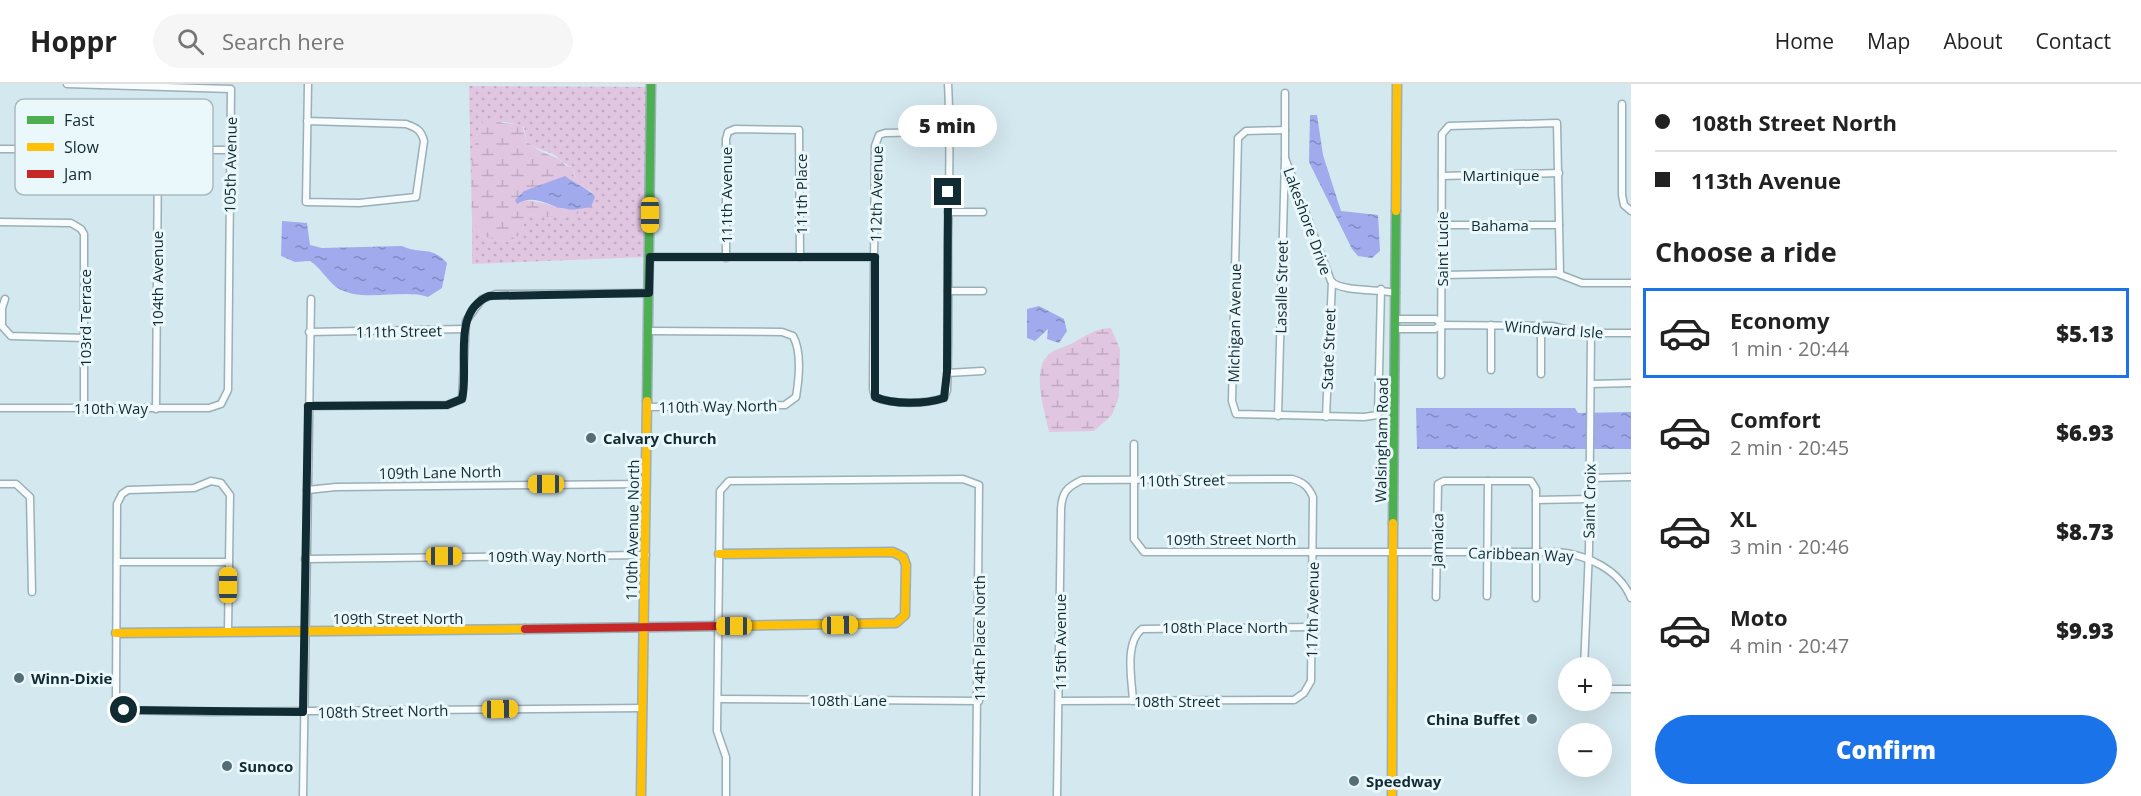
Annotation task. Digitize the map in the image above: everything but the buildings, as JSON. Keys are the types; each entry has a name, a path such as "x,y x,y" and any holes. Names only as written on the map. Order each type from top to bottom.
{"street":[{"name":"105th Avenue","path":"67,84 231,89 228,390 221,404"},
{"path":"307,121 406,124 422,132 424,141 416,197 359,203 306,202 307,121 308,84"},
{"name":"110th Avenue North","path":"641,796 651,84"},
{"path":"948,84 947,372 982,371"},
{"name":"Walsingham Road","path":"1392,796 1397,84"},
{"name":"Lakeshore Drive","path":"1285,93 1285,158 1332,282 1339,288 1381,289 1396,292"},
{"path":"1622,104 1624,205 1631,211"},
{"name":"Saint Lucie","path":"1441,375 1442,134 1449,126 1557,123 1559,173"},
{"name":"111th Avenue","path":"726,258 726,139 728,132 735,129 799,130"},
{"name":"111th Place","path":"799,130 801,257"},
{"name":"Michigan Avenue","path":"1285,130 1242,132 1237,144 1233,408 1239,416 1378,415 1381,289"},
{"path":"948,133 986,131"},
{"name":"112th Avenue","path":"947,372 944,398 935,401 885,401 875,397 875,146 879,135 948,133"},
{"path":"0,149 15,149"},
{"path":"213,150 230,150"},
{"name":"Lasalle Street","path":"1278,416 1285,158"},
{"path":"1559,173 1560,274"},
{"name":"Martinique","path":"1442,176 1559,173"},
{"name":"104th Avenue","path":"156,409 158,195"},
{"path":"948,212 983,212"},
{"name":"103rd Terrace","path":"0,222 61,221 71,223 81,229 86,240 84,408"},
{"name":"Bahama","path":"1442,225 1559,225"},
{"path":"650,257 875,257"},
{"path":"1442,275 1560,274 1582,283 1631,283"},
{"name":"State Street","path":"1326,417 1332,282"},
{"path":"948,291 983,291"},
{"path":"308,406 447,405 462,399 465,388 465,329 469,314 482,299 496,294 649,293"},
{"path":"5,299 2,308 2,326 11,336 86,338"},
{"path":"303,796 305,559 311,299"},
{"path":"1396,319 1436,319 1441,325 1435,329 1396,329"},
{"name":"Windward Isle","path":"1441,325 1541,326 1591,333 1631,333"},
{"path":"1491,325 1491,370"},
{"path":"1541,326 1541,374"},
{"name":"111th Street","path":"309,332 465,329"},
{"name":"110th Way North","path":"647,407 785,405 796,397 798,383 797,343 793,336 782,332 648,331"},
{"name":"Saint Croix","path":"1584,657 1590,499 1591,333"},
{"path":"1591,384 1631,383"},
{"name":"110th Way","path":"0,408 156,409 209,408 221,404"},
{"path":"1133,480 1134,444"},
{"path":"1590,478 1631,477"},
{"name":"114th Place North","path":"719,554 720,490 729,481 963,478 976,482 979,485 979,701 976,796"},
{"name":"110th Street","path":"1066,490 1083,480 1300,481"},
{"name":"109th Street North","path":"1133,480 1134,539 1144,552 1393,553"},
{"path":"116,633 117,504 122,494 128,490 194,488 211,481 221,483 230,495 228,631"},
{"name":"117th Avenue","path":"1294,700 1304,693 1311,681 1313,497 1300,481"},
{"name":"Jamaica","path":"1436,597 1438,484 1444,481 1488,481"},
{"path":"1487,596 1488,481 1533,482 1536,500 1536,598"},
{"path":"0,484 16,484 30,497 32,592"},
{"name":"109th Lane North","path":"307,490 336,487 646,484"},
{"name":"115th Avenue","path":"1057,796 1061,496 1066,490"},
{"path":"1536,500 1590,499"},
{"name":"109th Street North","path":"116,633 896,623 905,615 906,565 903,557 893,552 719,554"},
{"name":"Caribbean Way","path":"1393,553 1558,552 1588,558 1608,570 1631,598"},
{"path":"719,554 720,626 717,731 726,757 726,796"},
{"name":"109th Way North","path":"305,559 646,555"},
{"path":"117,562 229,562"},
{"name":"108th Place North","path":"1132,701 1133,639 1142,629 1312,627"},
{"name":"108th Street North","path":"116,633 116,698 124,710 303,712 643,708"},
{"path":"1612,689 1631,689"},
{"name":"108th Lane","path":"718,699 979,701"},
{"name":"108th Street","path":"1059,701 1294,700"}],"green space":[{"path":"469,86 647,87 646,257 472,264 472,220 481,236 507,242 520,235 527,215 543,216 592,192 579,182 573,167 527,142 524,127 507,122 484,121 475,144 471,187"},
{"path":"498,118 502,123 522,125 527,142 540,151 559,159 566,166 573,167 574,176 585,188 575,186 568,178 523,200 565,207 591,207 567,216 527,215 520,235 507,242 481,236 472,220 473,155 479,130 484,121"},
{"path":"1111,328 1120,349 1119,396 1112,415 1094,431 1049,432 1042,403 1040,381 1043,362 1053,351 1095,331"}],"water":[{"path":"1310,115 1317,115 1323,155 1341,211 1378,215 1380,251 1372,258 1358,256 1352,249 1309,162"},
{"path":"565,176 593,194 595,197 591,207 570,210 536,200 517,204 515,200 524,191"},
{"path":"282,221 307,223 310,245 322,248 402,246 436,254 447,263 442,288 428,297 346,292 329,281 310,261 295,262 281,256"},
{"path":"1039,306 1064,319 1067,331 1059,343 1047,339 1048,329 1035,341 1027,338 1027,309"},
{"path":"1416,408 1575,408 1578,413 1631,412 1631,449 1417,449"}],"traffic: fast":[{"path":"647,401 651,84"},
{"path":"1393,523 1396,211"}],"traffic: slow":[{"path":"1396,211 1397,84"},
{"path":"641,796 647,401"},
{"path":"1392,796 1393,523"},
{"path":"719,554 893,552 903,557 906,565 905,615 896,623 724,626"},
{"path":"116,633 525,629"}],"traffic: jam":[{"path":"525,629 724,626"}],"place":[{"name":"Calvary Church","path":"591,438"},
{"name":"Winn-Dixie","path":"19,678"},
{"name":"China Buffet","path":"1532,719"},
{"name":"Sunoco","path":"227,766"},
{"name":"Speedway","path":"1354,781"}],"route":[{"path":"124,710 303,712 308,406 447,405 462,399 465,388 466,321 476,305 489,296 496,294 649,293 650,257 875,257 873,389 875,397 885,401 935,401 944,398 947,372 948,192"}]}
